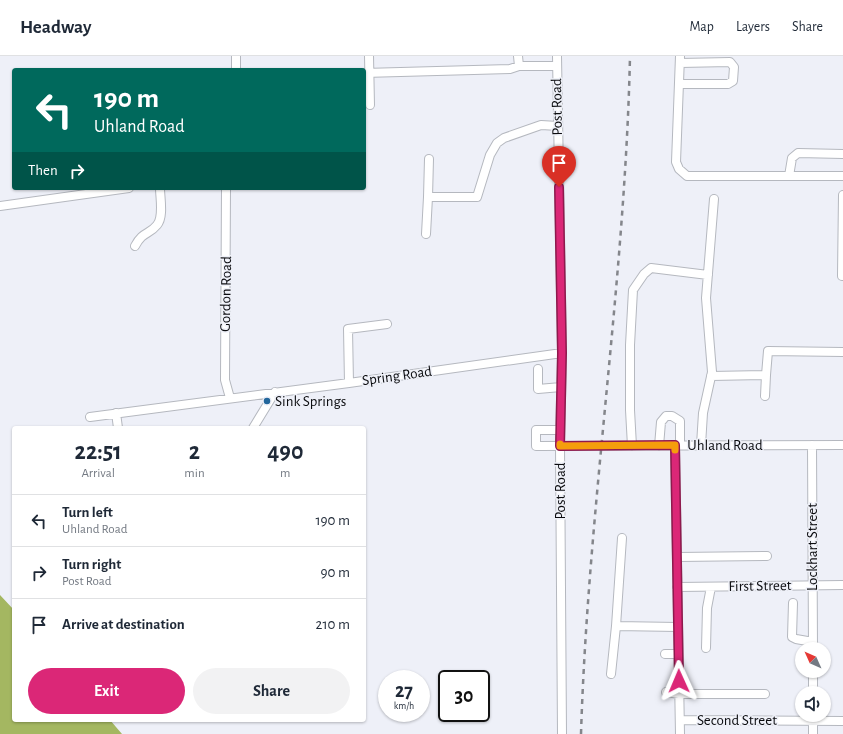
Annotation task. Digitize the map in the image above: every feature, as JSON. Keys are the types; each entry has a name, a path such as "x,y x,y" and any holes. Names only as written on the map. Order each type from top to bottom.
{"street":[{"path":"236,56 236,68"},
{"path":"369,56 367,73 370,105"},
{"path":"518,56 519,66"},
{"name":"Post Road","path":"557,56 562,353 560,430 562,734"},
{"path":"679,84 728,84 733,81 734,67 730,62 680,59 679,84 676,162 679,169 688,176 843,176"},
{"path":"367,73 510,69 519,66 557,66"},
{"path":"428,197 477,197 490,155 497,144 504,138 541,125 558,126"},
{"path":"789,176 792,158 798,154 843,154"},
{"path":"426,234 428,159"},
{"path":"0,206 115,190"},
{"path":"135,246 142,235 154,228 160,220 160,190"},
{"name":"Gordon Road","path":"226,190 225,380 230,398"},
{"path":"842,276 843,196"},
{"path":"701,445 703,413 711,376 706,298 714,199"},
{"path":"632,446 630,410 630,346 633,290 644,274 651,268 708,275"},
{"path":"349,383 348,329 387,324"},
{"path":"765,396 768,351 843,352"},
{"name":"Spring Road","path":"90,416 349,383 562,353"},
{"path":"538,369 538,389 561,387"},
{"path":"711,376 766,376"},
{"path":"254,426 275,392"},
{"path":"116,413 118,426"},
{"path":"659,446 661,422 666,416 672,416 680,421 677,445 677,587 680,734"},
{"name":"Uhland Road","path":"560,430 536,430 536,446 843,445"},
{"name":"Lockhart Street","path":"812,445 813,642"},
{"path":"612,674 622,538"},
{"path":"677,557 767,556"},
{"name":"First Street","path":"677,587 843,585"},
{"path":"706,648 707,608 710,586"},
{"path":"793,602 792,636 804,642"},
{"path":"616,626 678,627"},
{"path":"665,654 678,654"},
{"path":"666,692 679,694 765,694"},
{"name":"Second Street","path":"680,720 795,718"},
{"name":"Second Street","path":"831,720 843,721"},
{"path":"813,722 813,734"}],"green space":[{"path":"0,595 12,608 12,722 112,722 122,734 0,734"}],"railway":[{"path":"581,734 591,564 621,226 627,141 630,56"}],"slow traffic":[{"path":"560,444 560,446 675,445 675,450"}],"place":[{"name":"Sink Springs","path":"267,401"}],"route":[{"path":"559,187 562,353 560,446 675,445 679,681"}]}
